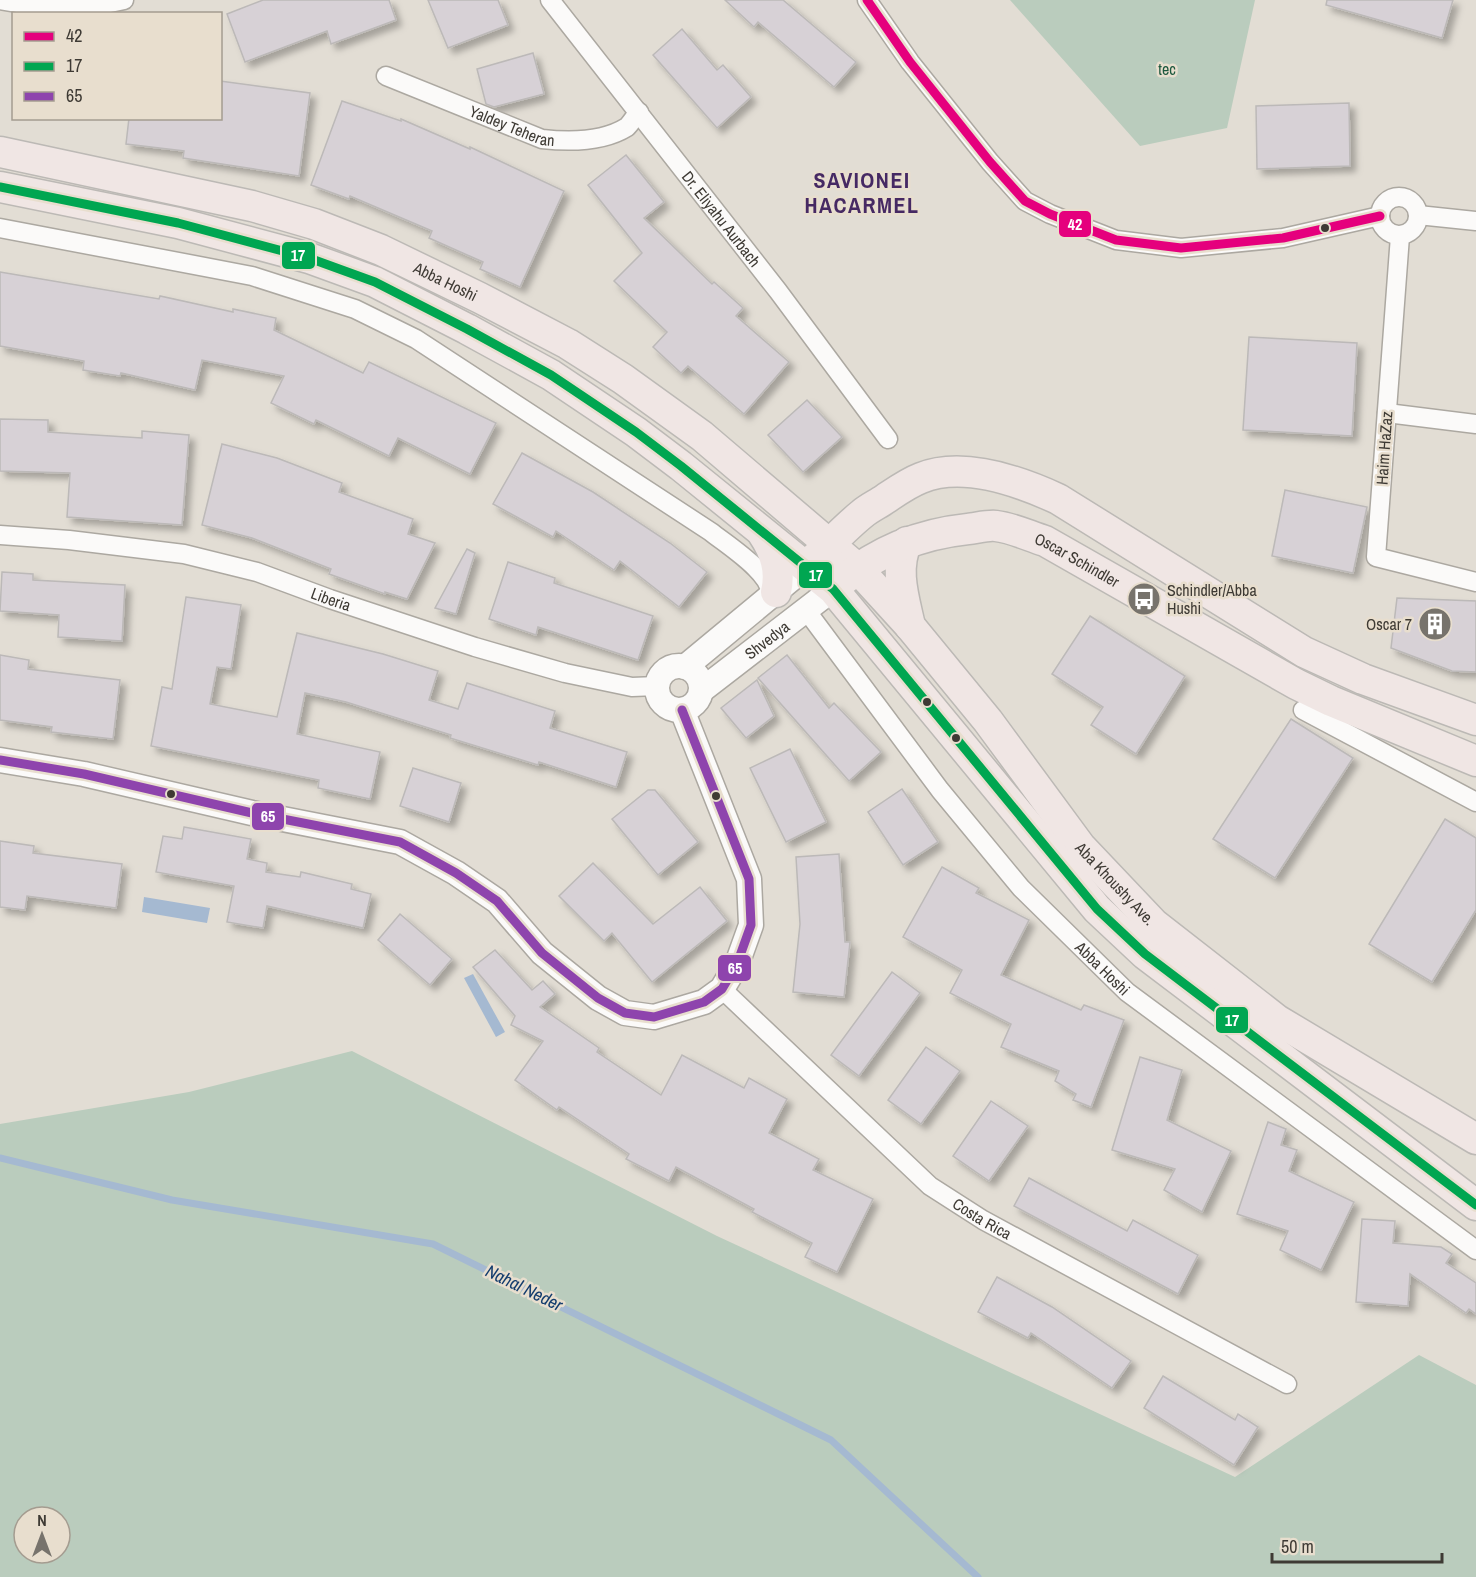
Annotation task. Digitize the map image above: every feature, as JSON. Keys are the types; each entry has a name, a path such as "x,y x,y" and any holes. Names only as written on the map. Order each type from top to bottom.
{"main road":[{"name":"Abba Hoshi","path":"0,152 252,206 314,224 381,250 558,339 623,379 702,436 831,544"},
{"name":"Abba Hoshi","path":"0,188 178,223 309,258 375,282 551,375 636,432 681,466 833,589"},
{"path":"807,566 863,513 904,486 923,477 948,473 976,474 1029,486 1058,499 1304,652 1363,679 1476,720"},
{"path":"793,512 814,519 831,520 863,513"},
{"name":"Oscar Schindler","path":"833,589 857,568 907,542 928,535 994,526 1045,541 1296,684 1331,701 1476,761"},
{"path":"762,531 776,559 778,573 773,594"},
{"path":"907,542 900,562 900,576 910,626"},
{"name":"Aba Khoushy Ave.","path":"831,544 857,568 910,626 988,721 1080,846 1154,924 1277,1020 1476,1139"},
{"name":"Aba Khoushy Ave.","path":"833,589 1097,909 1145,954 1476,1205"}],"street":[{"path":"0,0 42,7 79,6 124,0"},
{"name":"Dr. Eliyahu Aurbach","path":"550,0 778,291 888,440"},
{"path":"867,0 910,62 990,162 1025,201 1050,214 1116,240 1181,248 1283,238 1380,216"},
{"name":"Yaldey Teheran","path":"386,75 542,139 567,141 596,138 628,126 639,111"},
{"path":"1402,197 1413,203 1418,214 1415,226 1400,236 1388,232 1380,216 1384,204 1389,200 1402,197"},
{"path":"1418,214 1476,220"},
{"path":"0,228 252,276 355,309 416,339 711,532 756,569 773,594"},
{"name":"Haim HaZaz","path":"1400,236 1376,557 1476,582"},
{"path":"1387,413 1476,424"},
{"name":"Liberia","path":"0,535 69,540 184,554 257,572 475,647 565,673 632,687 657,686"},
{"name":"Shvedya","path":"657,686 664,673 670,668 685,667 807,566"},
{"name":"Shvedya","path":"682,710 695,703 702,690 833,589"},
{"name":"Abba Hoshi","path":"806,610 940,790 1021,888 1127,992 1476,1250"},
{"path":"685,667 696,673 702,690"},
{"path":"0,760 84,774 252,813 400,842 456,873 497,901 542,953 598,998 625,1013 654,1017 704,1002 722,989 737,964 751,925 749,879 682,710 676,710 664,704 660,699 657,686"},
{"path":"1303,710 1476,802"},
{"name":"Costa Rica","path":"722,989 930,1186 982,1220 1287,1384"}],"green space":[{"name":"tec","path":"1010,0 1255,0 1227,128 1140,146"},
{"path":"352,1051 717,1236 1235,1477 1419,1355 1476,1385 1476,1577 0,1577 0,1124 189,1092"}],"water":[{"path":"144,897 210,908 207,923 142,912"},
{"path":"473,974 505,1032 496,1037 464,978"}],"building":[{"path":"263,0 389,0 396,20 331,44 327,31 245,62 227,14"},
{"path":"428,0 498,0 508,25 448,48"},
{"path":"725,0 783,0 856,62 834,87 758,22 754,27"},
{"path":"1327,0 1453,0 1442,38 1326,5"},
{"path":"682,29 717,70 723,65 751,97 717,128 653,55"},
{"path":"533,53 544,94 494,107 486,104 477,69"},
{"path":"222,81 310,93 299,176 183,158 184,151 126,144 129,120 222,120"},
{"path":"342,101 401,121 401,119 470,149 470,147 564,191 520,287 480,269 483,262 429,238 432,231 350,196 349,199 311,185"},
{"path":"1349,103 1350,166 1257,169 1256,106"},
{"path":"626,155 664,202 644,218 712,284 714,282 743,308 736,316 789,362 744,414 688,366 681,373 653,347 667,332 614,281 642,253 588,185"},
{"path":"0,272 159,299 160,296 233,312 233,309 276,318 274,330 363,373 369,362 496,423 470,474 398,438 389,456 316,420 314,424 271,403 284,376 202,360 195,390 121,373 120,376 83,370 84,361 0,346"},
{"path":"1249,337 1357,343 1352,436 1243,430"},
{"path":"807,400 842,437 803,472 768,435"},
{"path":"0,419 48,420 48,432 142,438 142,431 189,435 182,525 67,517 70,473 0,471"},
{"path":"222,444 277,458 342,483 339,492 413,519 408,534 435,543 407,599 385,592 385,594 329,574 331,569 252,538 202,525"},
{"path":"522,453 593,492 670,543 707,572 679,607 620,561 614,570 556,531 553,537 493,504"},
{"path":"1285,490 1367,507 1353,573 1272,556"},
{"path":"467,549 475,553 456,614 435,608"},
{"path":"508,562 555,578 554,583 653,616 638,660 538,627 536,635 489,619"},
{"path":"2,572 33,574 33,580 125,585 122,641 58,637 59,615 0,611"},
{"path":"186,597 241,605 231,669 217,667 210,704 277,717 297,633 383,654 438,671 429,700 458,709 467,683 555,711 550,728 627,752 616,787 539,762 538,765 450,738 451,735 346,702 305,693 297,734 380,752 370,799 318,788 319,780 151,746 162,687 172,689"},
{"name":"Oscar 7","path":"1397,598 1476,601 1476,672 1452,671 1391,648"},
{"path":"1090,616 1185,676 1136,754 1091,725 1103,707 1052,674"},
{"path":"0,655 29,660 28,669 120,680 113,739 51,732 52,727 0,720"},
{"path":"787,655 829,708 834,703 881,752 849,781 758,678"},
{"path":"757,680 774,716 746,738 721,708"},
{"path":"1291,719 1353,758 1275,878 1213,839"},
{"path":"790,749 826,822 786,842 750,768"},
{"path":"413,768 461,783 449,822 400,806"},
{"path":"902,789 938,842 903,865 868,812"},
{"path":"648,790 655,790 698,842 658,875 612,819"},
{"path":"1445,819 1476,838 1476,910 1432,982 1369,944"},
{"path":"184,827 251,839 247,859 267,863 266,872 300,877 301,872 352,884 351,889 371,894 363,928 267,906 263,928 227,922 234,886 156,872 163,836 182,839"},
{"path":"0,841 34,846 33,853 122,864 116,908 27,896 25,910 0,907"},
{"path":"839,854 845,942 850,942 844,997 793,992 800,924 796,857"},
{"path":"593,863 653,924 700,887 727,921 652,982 612,933 604,941 559,896"},
{"path":"942,867 979,888 976,893 1029,920 1001,975 1081,1010 1084,1005 1124,1020 1091,1107 1073,1100 1076,1094 1055,1081 1059,1071 1001,1047 1011,1024 950,993 962,970 903,937"},
{"path":"400,914 452,959 430,985 378,940"},
{"path":"495,950 532,990 543,981 555,994 540,1007 599,1048 597,1052 661,1095 682,1055 744,1088 749,1078 787,1099 769,1133 819,1159 813,1170 873,1199 837,1272 805,1257 812,1243 752,1212 754,1209 676,1167 669,1181 626,1159 629,1154 559,1107 557,1110 515,1080 543,1041 511,1025 515,1016 473,967"},
{"path":"892,972 920,993 859,1076 831,1055"},
{"path":"926,1047 960,1071 921,1124 888,1100"},
{"path":"1140,1057 1182,1070 1167,1120 1231,1151 1202,1212 1164,1190 1175,1169 1112,1150"},
{"path":"991,1101 1028,1126 989,1181 953,1156"},
{"path":"1268,1122 1286,1129 1281,1145 1297,1150 1289,1171 1354,1202 1321,1270 1280,1250 1288,1231 1237,1214"},
{"path":"1029,1178 1127,1231 1133,1220 1198,1255 1178,1294 1014,1206"},
{"path":"1362,1219 1395,1221 1393,1243 1441,1247 1452,1254 1446,1263 1476,1283 1476,1314 1469,1309 1466,1313 1410,1274 1408,1306 1356,1302"},
{"path":"997,1277 1052,1307 1131,1361 1112,1388 1031,1333 1028,1338 978,1312"},
{"path":"1163,1376 1235,1420 1238,1414 1258,1427 1234,1465 1144,1408"}],"waterway":[{"name":"Nahal Neder","path":"0,1158 172,1200 433,1244 831,1440 978,1577"}],"transit line":[{"name":"42","path":"867,0 910,62 990,162 1025,201 1050,214 1116,240 1181,248 1283,238 1380,216"},
{"name":"17","path":"0,187 178,223 309,258 375,282 551,375 636,432 833,589 1097,909 1145,954 1476,1205"},
{"name":"65","path":"0,760 84,774 252,813 400,842 456,873 497,901 542,953 598,998 625,1013 654,1017 704,1002 722,989 737,964 751,925 749,879 682,710"}],"place":[{"name":"Schindler/Abba Hushi","path":"1144,599"},
{"name":"Oscar 7","path":"1435,624"}],"district":[{"name":"SAVIONEI HACARMEL","path":"862,192"}]}
